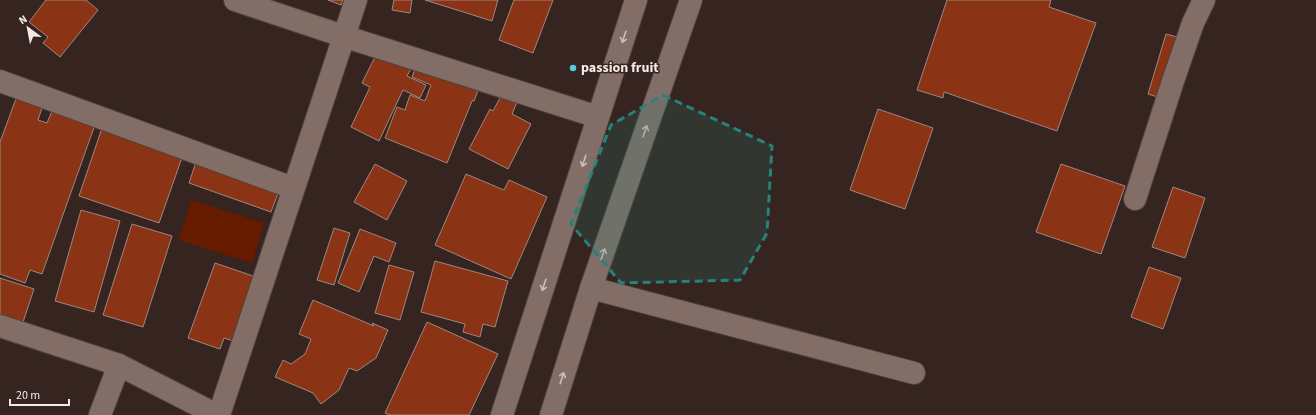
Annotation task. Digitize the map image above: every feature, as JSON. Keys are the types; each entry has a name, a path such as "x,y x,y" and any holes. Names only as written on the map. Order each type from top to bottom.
{"street":[{"path":"235,0 598,118"},
{"path":"0,326 119,365 218,415 356,0"},
{"path":"502,415 636,0"},
{"path":"551,415 591,288 690,0"},
{"path":"1135,199 1193,23 1204,0"},
{"path":"0,81 293,188"},
{"path":"591,288 914,373"},
{"path":"100,415 119,365"}],"highlighted area":[{"path":"663,95 772,146 767,233 740,280 621,283 571,224 611,125"}],"shaded area":[{"path":"191,200 264,223 252,263 179,240"}],"building":[{"path":"46,0 86,0 98,10 60,57 43,43 48,37 29,22"},
{"path":"328,0 343,0 341,5"},
{"path":"394,0 412,0 410,13 392,10"},
{"path":"425,0 498,0 492,21"},
{"path":"514,0 553,0 533,53 499,40"},
{"path":"947,0 1051,0 1049,7 1096,23 1057,131 944,92 943,98 917,90"},
{"path":"1166,34 1181,38 1164,99 1148,94"},
{"path":"378,51 412,67 407,76 426,85 420,98 403,90 379,141 351,127 370,87 362,83"},
{"path":"418,61 480,85 447,163 385,138 397,107 405,110 410,95 425,101 431,85 412,77"},
{"path":"502,94 517,102 512,114 531,124 508,169 469,149 490,109 493,111"},
{"path":"17,96 43,105 38,120 47,123 55,104 97,119 42,274 30,270 25,283 0,274 0,142"},
{"path":"878,109 933,128 905,209 850,190"},
{"path":"103,125 184,152 159,223 79,196"},
{"path":"197,159 280,188 271,212 189,183"},
{"path":"375,164 407,181 387,220 354,202"},
{"path":"1061,164 1125,186 1101,254 1036,232"},
{"path":"466,174 504,190 509,180 547,197 511,279 435,245"},
{"path":"1173,187 1205,198 1185,258 1152,247"},
{"path":"81,210 120,221 94,312 55,301"},
{"path":"132,224 172,236 143,327 103,315"},
{"path":"334,228 350,233 334,285 317,280"},
{"path":"360,229 396,243 389,262 374,256 359,292 338,283"},
{"path":"435,261 508,281 495,327 483,324 480,337 463,332 465,324 421,312"},
{"path":"215,263 256,277 233,341 224,338 220,349 188,338"},
{"path":"389,265 414,272 400,320 375,313"},
{"path":"1149,267 1181,278 1163,329 1131,317"},
{"path":"0,278 34,289 21,328 0,321"},
{"path":"313,300 374,326 372,323 388,330 376,358 357,371 349,368 339,390 321,404 313,393 275,377 283,360 291,364 305,354 311,339 299,334"},
{"path":"427,322 498,354 469,415 390,415 385,413"}],"place":[{"name":"passion fruit","path":"573,68"}]}
